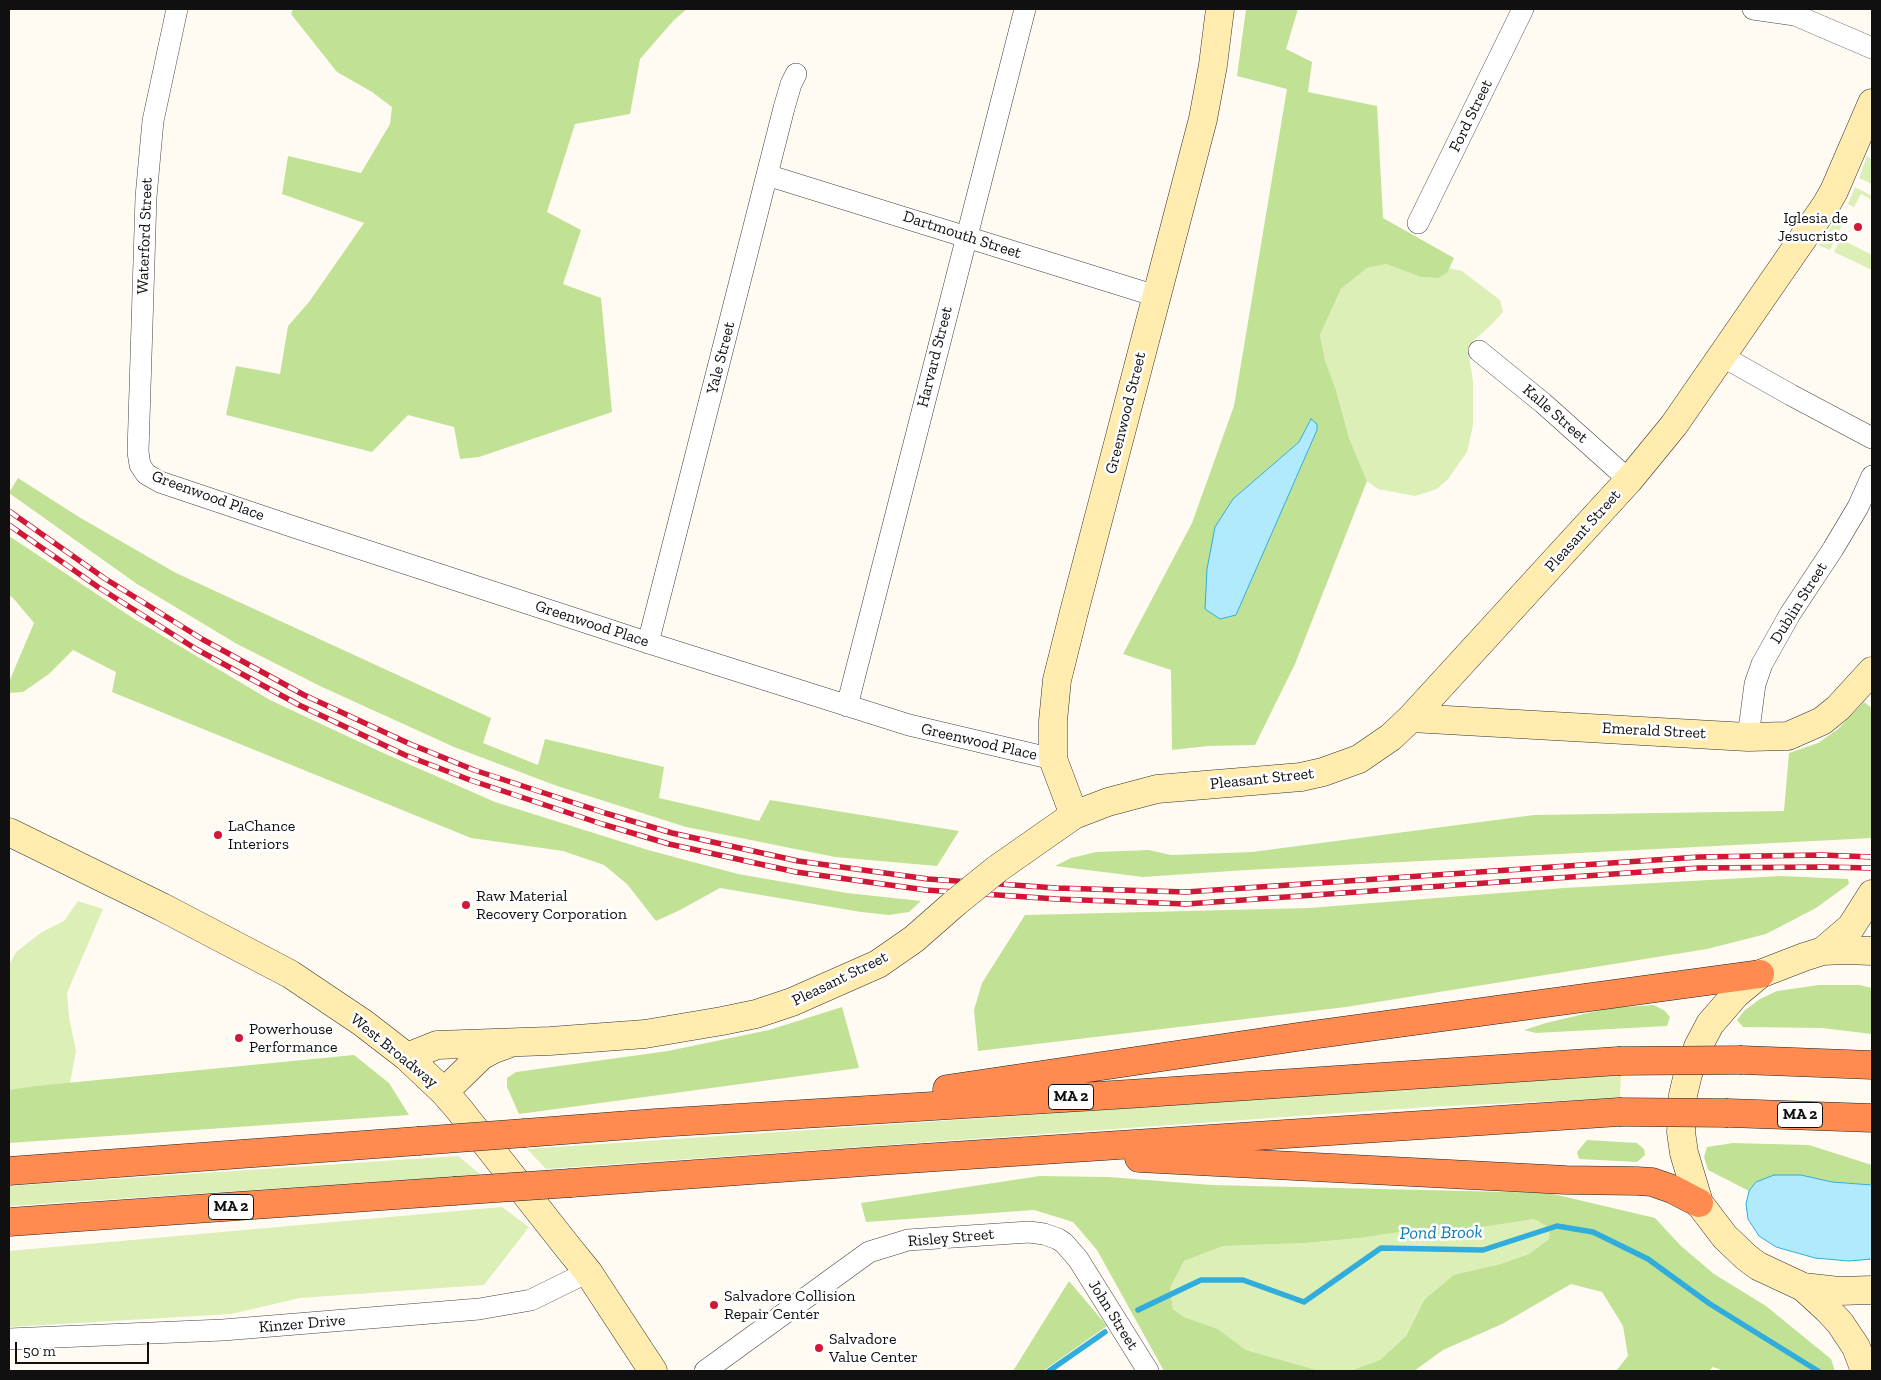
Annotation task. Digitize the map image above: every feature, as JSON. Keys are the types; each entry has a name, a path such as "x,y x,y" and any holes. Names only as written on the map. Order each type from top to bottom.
{"highway":[{"path":"777,1115 1174,1054 1760,974"},
{"name":"MA 2","path":"9,1171 777,1115 1618,1061 1742,1060 1872,1065"},
{"name":"MA 2","path":"9,1222 1619,1112 1728,1113 1872,1118"},
{"path":"1028,1151 1348,1170 1637,1181 1659,1184 1699,1203"}],"street":[{"name":"Waterford Street","path":"141,466 138,452 146,197 152,121 177,9"},
{"name":"Harvard Street","path":"847,706 1024,9"},
{"name":"Greenwood Street","path":"1074,815 1053,759 1053,721 1057,680 1205,110 1220,9"},
{"name":"Ford Street","path":"1418,223 1523,9"},
{"path":"1753,9 1796,12 1872,48"},
{"name":"Yale Street","path":"648,643 788,92 796,74"},
{"name":"Pleasant Street","path":"407,1058 437,1045 510,1043 645,1034 722,1021 792,1002 878,964 914,939 997,869 1074,815 1108,802 1157,789 1301,777 1350,763 1366,754 1390,737 1411,718 1629,480 1674,426 1826,205 1834,191 1872,103"},
{"name":"Dartmouth Street","path":"767,175 1156,296"},
{"name":"Kalle Street","path":"1479,351 1543,403 1629,480"},
{"path":"1722,356 1872,438"},
{"name":"Greenwood Place","path":"141,466 146,474 160,482 648,643 910,725 1053,759"},
{"name":"Dublin Street","path":"1748,737 1755,684 1762,664 1790,614 1858,507 1872,476"},
{"name":"Emerald Street","path":"1411,718 1748,737 1788,736 1822,721 1838,708 1872,671"},
{"name":"West Broadway","path":"9,832 162,907 290,974 363,1023 407,1058 444,1092 588,1272 653,1371"},
{"path":"1824,951 1851,927 1872,894"},
{"path":"1865,1371 1856,1347 1840,1323 1827,1309 1803,1287 1758,1266 1725,1237 1699,1203 1684,1153 1681,1132 1682,1106 1688,1074 1698,1047 1710,1024 1736,994 1760,974 1824,951 1872,951"},
{"name":"Pleasant Street","path":"444,1092 481,1056 510,1043"},
{"name":"Risley Street","path":"705,1371 860,1258 882,1247 908,1240 1029,1232 1044,1234 1058,1239 1078,1259"},
{"name":"John Street","path":"1078,1259 1148,1371"},
{"name":"Kinzer Drive","path":"9,1339 223,1330 479,1310 531,1300 588,1272"},
{"path":"1803,1287 1839,1291 1872,1290"}],"green space":[{"path":"293,9 687,9 674,20 640,59 630,114 575,124 547,212 581,230 563,284 601,298 612,412 479,457 460,459 454,427 408,415 372,452 226,415 236,366 280,374 288,326 309,302 364,223 282,194 288,156 361,173 390,124 392,107 372,92 337,72 291,14"},
{"path":"1246,9 1298,9 1286,49 1312,62 1308,92 1377,106 1383,218 1454,258 1447,273 1438,278 1421,277 1386,264 1367,268 1341,289 1320,335 1325,360 1336,390 1349,438 1367,481 1295,664 1255,745 1208,746 1172,750 1171,670 1123,654 1192,523 1234,406 1287,89 1237,76","holes":["1311,419 1317,430 1236,615 1220,619 1233,499 1299,442"]},
{"path":"1867,156 1872,160 1872,184 1859,178"},
{"path":"1855,187 1872,196 1872,200 1861,194 1854,207 1848,204"},
{"path":"1836,220 1843,223 1830,250 1818,245"},
{"path":"1841,239 1872,255 1872,270 1834,252"},
{"path":"1386,264 1421,277 1438,278 1447,273 1449,268 1462,271 1500,300 1503,312 1472,342 1469,356 1473,381 1473,425 1467,452 1448,479 1437,489 1415,496 1378,489 1367,481 1349,438 1336,390 1325,360 1320,335 1341,289 1367,268"},
{"path":"18,478 79,517 176,573 491,718 483,743 538,765 545,739 664,767 659,798 759,821 770,800 959,831 937,866 835,857 686,827 557,786 454,747 322,687 237,644 137,584 9,493"},
{"path":"9,536 136,620 270,700 495,802 648,850 738,874 847,893 921,901 909,912 889,915 720,888 656,921 627,884 604,865 563,851 471,838 112,692 116,672 73,650 49,674 23,692 9,693 9,682 34,623 9,595"},
{"path":"1864,702 1872,708 1872,838 1143,877 1055,866 1071,858 1096,852 1149,850 1171,855 1252,852 1534,815 1784,811 1789,753 1818,743 1838,729"},
{"path":"1781,876 1848,879 1849,884 1816,908 1766,934 1707,949 1346,1007 978,1051 974,1010 982,983 1025,915 1309,908 1564,888"},
{"path":"78,901 103,909 67,993 69,1017 76,1051 70,1083 9,1090 9,965 16,952 42,932 64,921"},
{"path":"1819,985 1859,985 1872,988 1872,1034 1822,1028 1743,1027 1737,1020 1745,1010 1760,999 1777,991"},
{"path":"1654,1005 1665,1011 1670,1017 1667,1026 1536,1033 1524,1030 1609,1008"},
{"path":"842,1007 859,1068 519,1114 507,1087 507,1078 516,1072 668,1051 769,1030"},
{"path":"354,1055 389,1083 409,1115 9,1143 9,1090"},
{"path":"1621,1075 1620,1098 1427,1107 546,1169 527,1149"},
{"path":"1587,1140 1637,1143 1644,1149 1645,1155 1637,1162 1579,1159 1577,1152"},
{"path":"1733,1143 1809,1145 1872,1165 1872,1185 1832,1182 1801,1175 1756,1182 1749,1191 1708,1170 1704,1157 1707,1147"},
{"path":"458,1156 481,1175 9,1206 9,1186"},
{"path":"1040,1176 1108,1177 1212,1185 1549,1193 1655,1218 1681,1246 1714,1274 1766,1306 1831,1359 1835,1371 1724,1371 1713,1367 1709,1371 1616,1371 1628,1356 1623,1326 1602,1292 1571,1284 1502,1324 1443,1350 1414,1371 1350,1371 1380,1360 1406,1336 1424,1300 1454,1275 1497,1265 1529,1254 1549,1239 1550,1228 1534,1219 1458,1231 1427,1228 1360,1238 1306,1243 1223,1246 1184,1261 1170,1288 1173,1309 1184,1317 1218,1329 1246,1350 1320,1371 1164,1371 1097,1250 1073,1222 1034,1210 866,1222 861,1203"},
{"path":"502,1207 529,1227 484,1285 300,1298 231,1314 9,1327 9,1251"},
{"path":"1534,1219 1551,1228 1549,1239 1529,1254 1497,1265 1424,1300 1406,1336 1380,1360 1350,1371 1320,1371 1246,1350 1218,1329 1184,1317 1173,1309 1170,1288 1184,1261 1223,1246 1306,1243 1360,1238 1427,1228 1458,1231"},
{"path":"1069,1281 1107,1326 1043,1371 1013,1371"}],"water":[{"path":"1311,419 1317,424 1317,430 1236,615 1220,619 1205,609 1207,569 1215,527 1233,499 1299,442"},
{"path":"1774,1175 1801,1175 1832,1182 1872,1185 1872,1259 1849,1261 1815,1258 1776,1247 1759,1236 1748,1219 1746,1204 1749,1191 1756,1182"}],"waterway":[{"name":"Pond Brook","path":"1138,1310 1201,1280 1243,1280 1304,1302 1381,1248 1483,1250 1557,1226 1593,1232 1648,1259 1710,1304 1818,1371"},
{"name":"Pond Brook","path":"1049,1371 1105,1332"}],"railway":[{"path":"9,511 104,578 202,639 304,695 410,744 474,770 605,813 672,833 798,861 928,879 1056,888 1186,892 1699,857 1822,855 1872,857"},
{"path":"9,525 98,587 196,649 299,705 405,755 470,780 602,824 669,844 796,872 926,890 1056,899 1186,904 1699,868 1872,868"}],"place":[{"name":"Iglesia de Jesucristo","path":"1858,227"},
{"name":"LaChance Interiors","path":"218,835"},
{"name":"Raw Material Recovery Corporation","path":"466,905"},
{"name":"Powerhouse Performance","path":"239,1038"},
{"name":"Salvadore Collision Repair Center","path":"714,1305"},
{"name":"Salvadore Value Center","path":"819,1348"}]}
